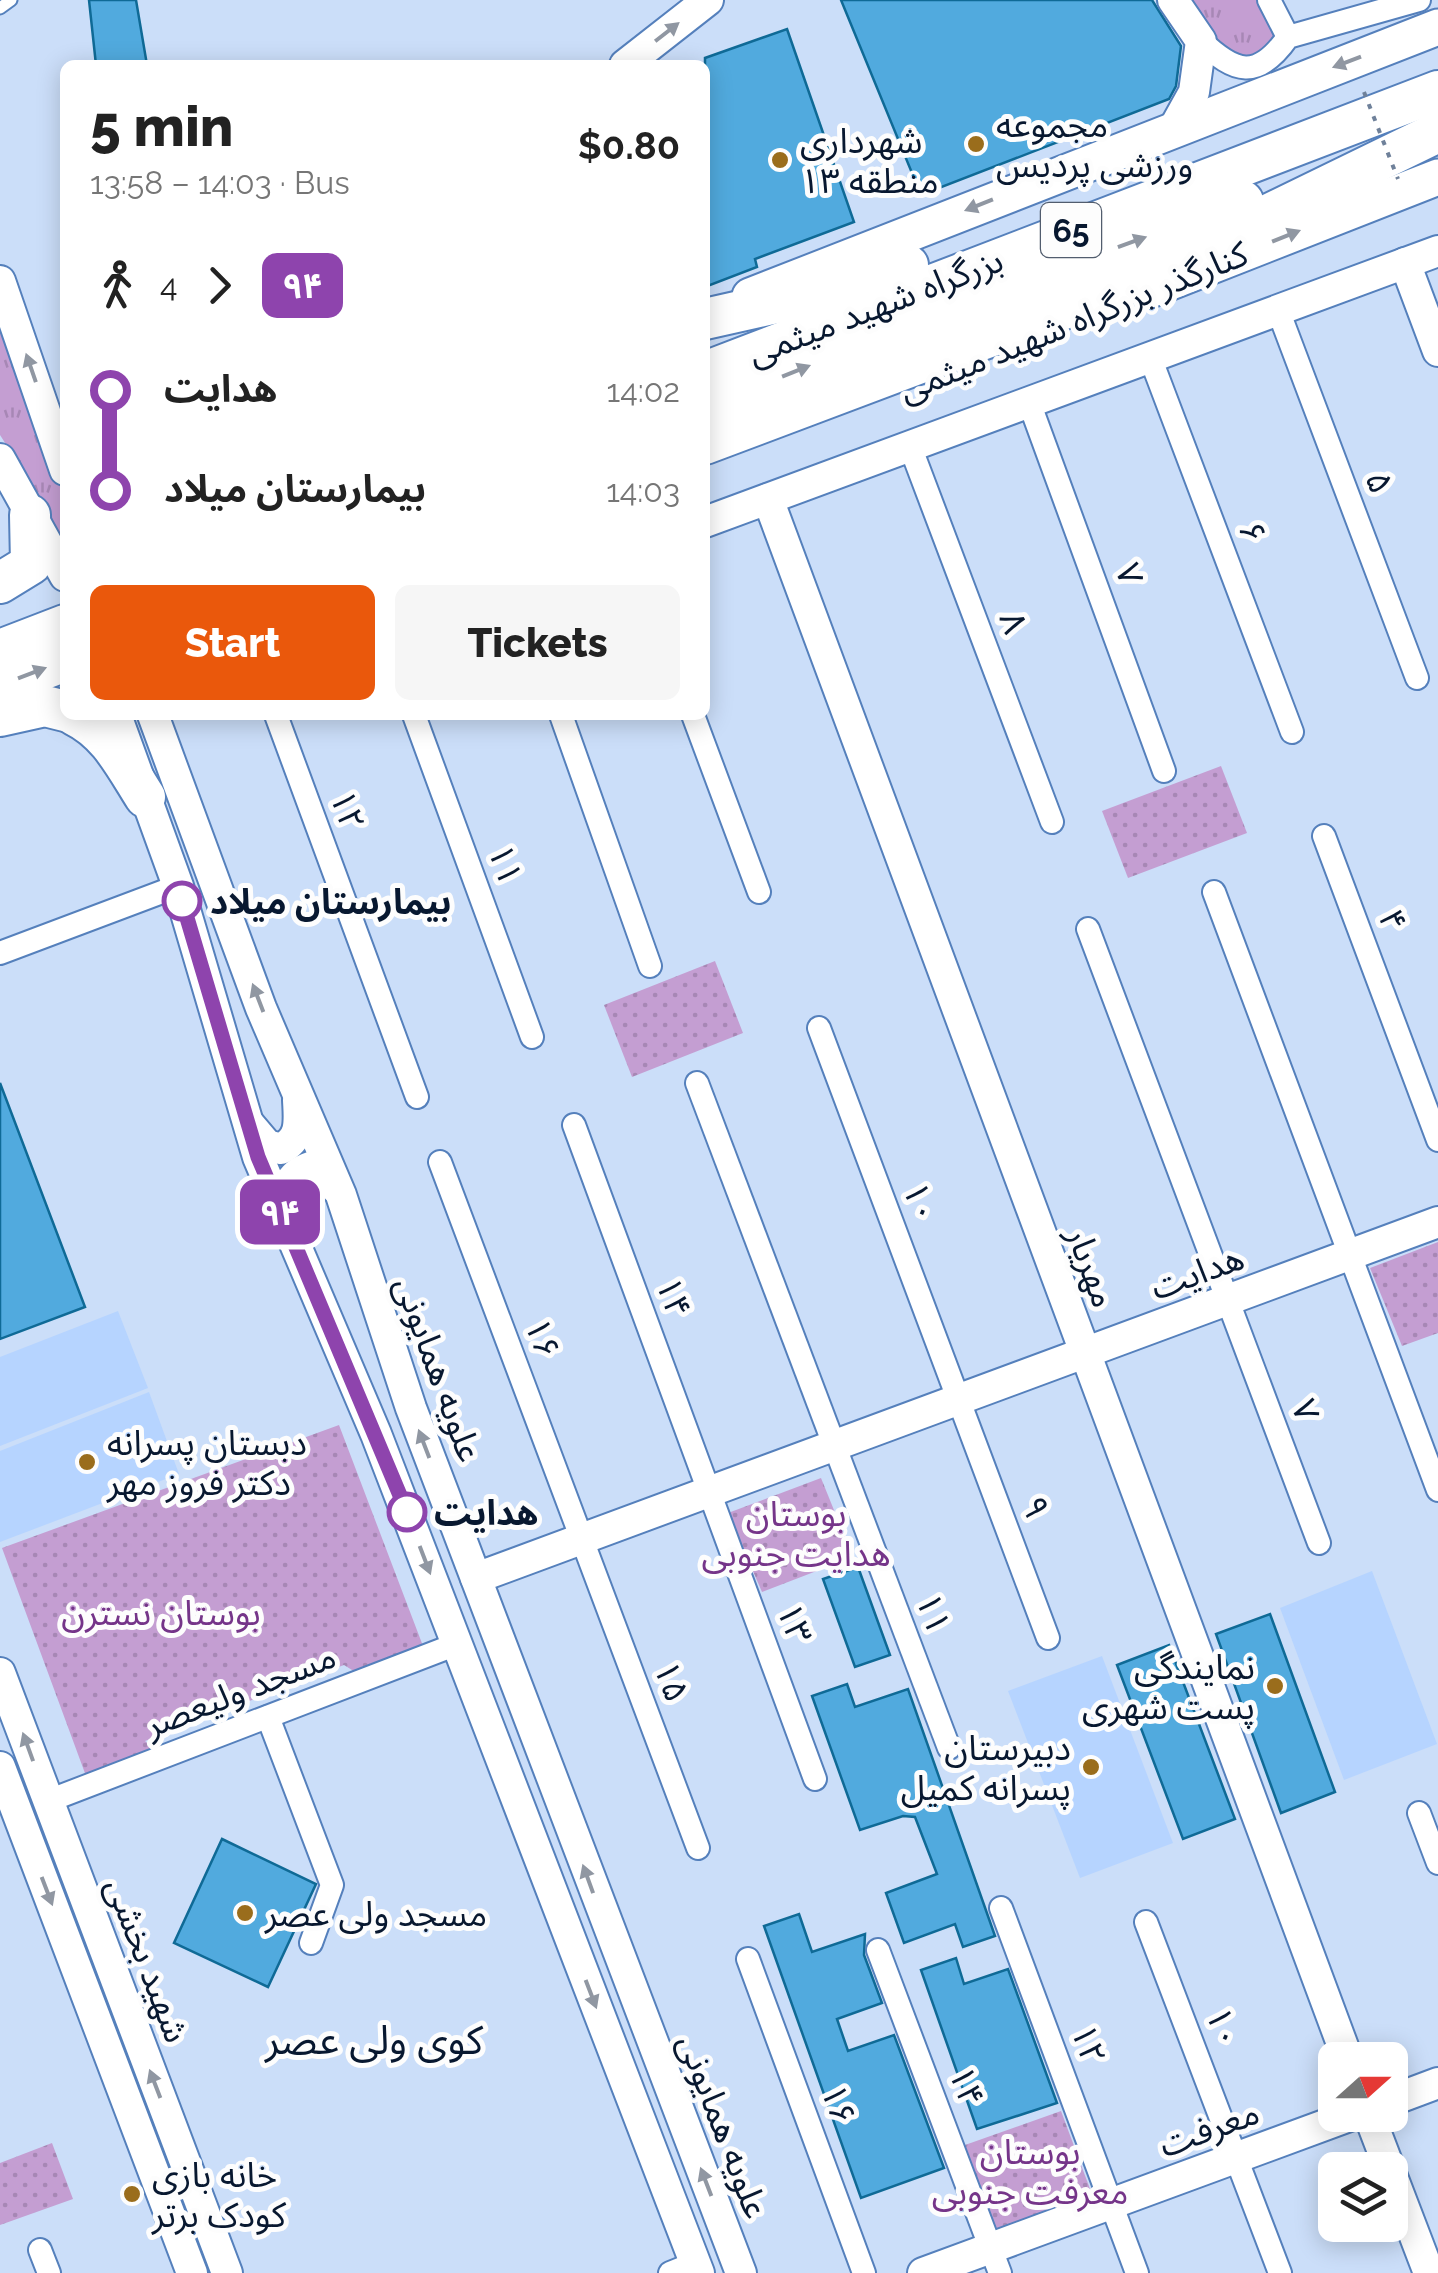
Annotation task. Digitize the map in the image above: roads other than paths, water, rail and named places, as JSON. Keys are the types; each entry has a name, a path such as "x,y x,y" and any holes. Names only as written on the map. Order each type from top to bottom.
{"highway":[{"path":"710,315 829,291 1394,97 1438,89"},
{"name":"بزرگراه شهید میثمی","path":"710,370 1438,89"},
{"path":"710,442 1109,292 1438,131"},
{"name":"بزرگراه شهید میثمی","path":"710,406 950,310 1438,131"},
{"path":"0,582 31,564 19,507"},
{"path":"0,650 60,628"},
{"path":"0,686 60,663"},
{"path":"0,716 45,706 60,710"},
{"path":"84,720 96,726 163,793"}],"main road":[{"path":"710,314 1438,27"},
{"name":"کنارگذر بزرگراه شهید میثمی","path":"710,457 869,402 1438,177"}],"street":[{"path":"631,60 708,0"},
{"path":"1173,0 1201,41 1229,68 1248,69 1277,52 1288,37 1419,0"},
{"path":"1269,0 1288,37"},
{"path":"1174,128 1194,92 1201,41"},
{"path":"710,520 1438,251"},
{"path":"1405,263 1438,351"},
{"path":"1425,316 1438,284"},
{"path":"2,291 60,445"},
{"name":"۵","path":"1278,310 1417,678"},
{"name":"۶","path":"1150,358 1292,732"},
{"name":"۷","path":"1029,402 1164,771"},
{"name":"۸","path":"910,446 1052,822"},
{"path":"0,459 19,507 60,568"},
{"name":"مهریار","path":"768,499 1341,2042"},
{"name":"علویه همایونی","path":"119,720 163,793 297,1088 340,1195 410,1408 741,2273"},
{"name":"علویه همایونی","path":"154,720 178,886 243,1114 289,1234 376,1434 457,1644 688,2270"},
{"path":"163,793 169,720"},
{"name":"۱۲","path":"278,720 417,1097"},
{"name":"۱۱","path":"416,720 532,1037"},
{"path":"563,720 650,966"},
{"path":"696,720 759,892"},
{"name":"۴","path":"1324,836 1438,1140"},
{"path":"0,953 178,886"},
{"path":"1214,892 1438,1490"},
{"path":"1088,929 1227,1300"},
{"name":"۱۰","path":"819,1028 958,1400"},
{"path":"697,1083 833,1447"},
{"path":"243,1114 267,1145 280,1148 292,1143 298,1132 297,1088"},
{"name":"۱۴","path":"574,1125 708,1492"},
{"name":"۱۶","path":"440,1162 582,1539"},
{"path":"289,1234 286,1194 295,1172 313,1166 325,1172 340,1195"},
{"name":"هدایت","path":"476,1578 1438,1222"},
{"name":"۷","path":"1227,1300 1319,1544"},
{"name":"۹","path":"958,1400 1048,1638"},
{"name":"۱۱","path":"833,1447 948,1748"},
{"name":"۱۳","path":"708,1492 816,1779"},
{"name":"۱۵","path":"582,1539 698,1848"},
{"name":"مسجد ولیعصر","path":"48,1801 457,1644"},
{"name":"شهید بخشی","path":"0,1673 227,2273"},
{"path":"268,1717 332,1885 311,1943"},
{"name":"شهید بخشی","path":"0,1767 192,2273"},
{"path":"1420,1813 1438,1864"},
{"name":"۱۲","path":"1001,1908 1111,2204"},
{"name":"۱۰","path":"1146,1922 1238,2158"},
{"name":"۱۴","path":"878,1950 995,2260"},
{"name":"۱۶","path":"748,1959 864,2273"},
{"path":"1408,2094 1438,2083"},
{"name":"معرفت","path":"923,2273 995,2260 1111,2204 1318,2128"},
{"path":"144,2148 176,2138"},
{"path":"1238,2158 1280,2273"},
{"path":"1111,2204 1137,2273"},
{"path":"1408,2218 1429,2273"},
{"path":"40,2250 48,2273"}],"lane":[{"path":"0,8 11,0"}],"place":[{"name":"مجموعه ورزشی پردیس","path":"976,144"},
{"name":"شهرداری منطقه ۱۳","path":"780,160"},
{"name":"بیمارستان میلاد","path":"182,901"},
{"name":"دبستان پسرانه دکتر فروز مهر","path":"87,1462"},
{"name":"هدایت","path":"407,1512"},
{"name":"نمایندگی پست شهری","path":"1275,1686"},
{"name":"دبیرستان پسرانه کمیل","path":"1091,1767"},
{"name":"مسجد ولی عصر","path":"245,1913"},
{"name":"خانه بازی کودک برتر","path":"132,2194"}],"district":[{"name":"کوی ولی عصر","path":"374,2039"}],"park label":[{"name":"بوستان هدایت جنوبی","path":"796,1533"},
{"name":"بوستان نسترن","path":"161,1612"},
{"name":"بوستان معرفت جنوبی","path":"1030,2171"}]}
